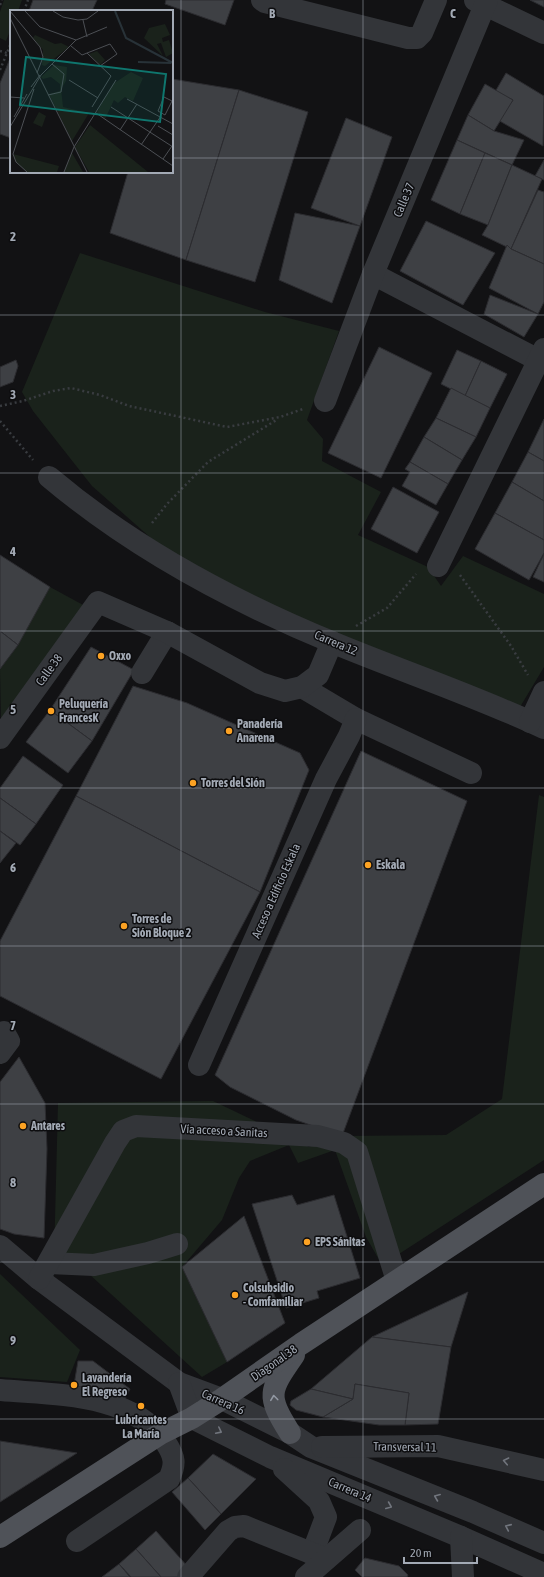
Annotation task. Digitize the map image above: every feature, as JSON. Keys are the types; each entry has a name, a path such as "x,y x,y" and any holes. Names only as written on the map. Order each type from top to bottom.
{"main road":[{"name":"Diagonal 38","path":"0,1538 160,1434 192,1418 222,1399 301,1344 544,1184"},
{"path":"290,1433 278,1414 272,1396 275,1382 301,1344"}],"street":[{"path":"262,0 408,38 417,38 422,33 436,0"},
{"path":"483,1 544,33"},
{"name":"Calle 37","path":"325,401 373,274 483,1"},
{"path":"373,274 542,357 441,560"},
{"name":"Carrera 12","path":"48,477 89,510 221,592 330,647 537,725"},
{"name":"Calle 38","path":"0,738 98,602 167,632"},
{"path":"142,673 167,632 260,683 285,691 310,681 330,647"},
{"path":"310,681 356,719 470,773"},
{"path":"537,725 543,694"},
{"name":"Acceso a Edificio Eskala","path":"199,1065 326,778 350,736 356,719"},
{"path":"0,1038 4,1032 9,1041 0,1053"},
{"name":"Vía acceso a Sanitas","path":"44,1271 115,1143 123,1131 136,1126 318,1136 344,1143 357,1152 397,1282"},
{"path":"44,1271 94,1265 148,1254 177,1244"},
{"name":"Carrera 16","path":"0,1246 44,1271 179,1384 222,1399 290,1433 311,1446 473,1512 544,1543"},
{"path":"179,1384 192,1418"},
{"path":"0,1390 102,1402 133,1413 160,1434 171,1450 175,1466 169,1479 77,1541"},
{"name":"Carrera 14","path":"192,1418 270,1457 461,1537 544,1574"},
{"name":"Transversal 11","path":"311,1446 438,1446 544,1470"},
{"path":"270,1457 319,1501 326,1517 319,1557 306,1577"},
{"path":"188,1577 228,1531 236,1527 244,1526 319,1557"},
{"path":"319,1557 360,1530"},
{"path":"461,1537 463,1577"}],"path":[{"path":"0,5 2,0"},
{"path":"24,10 28,0"},
{"path":"0,70 10,46"},
{"path":"0,51 7,53"},
{"path":"0,406 23,401 53,391 71,388 100,395 129,406 227,427 280,417 325,401"},
{"path":"137,541 167,504 208,462 280,417"},
{"path":"0,421 48,477"},
{"path":"330,647 344,632 387,608 427,558 441,560 482,603 543,694"}],"shaded area":[{"path":"4,0 22,0 18,10 10,10 10,31 6,41 0,38 0,12"},
{"path":"80,253 265,312 339,331 307,420 323,439 322,461 381,492 358,535 428,567 441,586 463,556 544,594 544,667 517,712 185,568 92,486 33,411 22,392"},
{"path":"50,587 85,606 1,719 0,669 18,645"},
{"path":"539,795 544,797 544,1160 382,1265 366,1237 335,1150 298,1163 289,1145 250,1161 239,1178 222,1220 182,1267 227,1362 202,1377 89,1274 54,1258 58,1103 213,1101 309,1147 342,1136 446,1135 502,1099"},
{"path":"0,1274 80,1350 67,1382 0,1377"}],"building":[{"path":"33,0 97,0 92,10 29,10"},
{"path":"166,0 234,0 225,25 165,4"},
{"path":"530,0 544,0 544,7"},
{"path":"10,58 10,138 0,134 0,83"},
{"path":"506,73 544,96 543,146 498,120 513,100 495,92"},
{"path":"173,79 239,90 186,260 110,233 128,173 173,173"},
{"path":"485,84 513,100 494,131 468,115"},
{"path":"239,90 308,112 255,282 186,260"},
{"path":"468,115 494,131 524,140 512,165 457,140"},
{"path":"346,118 392,137 360,226 311,208"},
{"path":"457,140 485,153 460,214 431,200"},
{"path":"485,153 512,165 488,225 460,214"},
{"path":"544,160 544,180 535,176"},
{"path":"512,165 542,179 511,249 482,235 488,225"},
{"path":"538,190 544,192 544,264 511,249"},
{"path":"295,213 360,226 332,303 279,280"},
{"path":"426,221 495,253 463,305 400,271"},
{"path":"507,245 511,249 544,264 544,302 538,314 489,288"},
{"path":"490,295 538,314 524,337 484,314"},
{"path":"379,347 432,373 381,478 328,453"},
{"path":"457,350 481,361 465,396 441,384"},
{"path":"16,360 18,366 13,382 0,387 0,367"},
{"path":"481,361 507,374 490,408 465,396"},
{"path":"451,388 490,408 476,437 436,418"},
{"path":"436,418 476,437 462,460 424,437"},
{"path":"544,419 544,461 528,452"},
{"path":"424,437 462,460 448,484 410,462"},
{"path":"528,452 544,461 544,501 512,482"},
{"path":"410,462 448,484 436,505 402,486 410,472 405,469"},
{"path":"512,482 544,501 544,540 495,513"},
{"path":"393,487 439,512 417,553 371,529"},
{"path":"495,513 544,540 544,553 529,580 475,549"},
{"path":"544,554 544,582 533,577"},
{"path":"0,555 50,587 18,645 0,631"},
{"path":"0,631 18,645 0,669"},
{"path":"91,647 134,670 92,741 50,710"},
{"name":"Torres del Sión","path":"133,686 187,703 300,753 309,770 260,892 76,796"},
{"path":"50,710 92,741 68,773 26,742"},
{"path":"361,751 467,801 342,1136 296,1120 230,1087 215,1075"},
{"path":"23,756 63,785 36,824 0,798 0,788"},
{"name":"Torres de Sión Bloque 2","path":"76,796 260,892 161,1079 0,996 0,941"},
{"path":"0,798 36,824 20,845 0,831"},
{"path":"0,831 16,843 0,863"},
{"name":"Antares","path":"19,1057 45,1103 47,1149 44,1238 14,1234 0,1229 0,1082"},
{"name":"EPS Sánitas","path":"292,1195 297,1205 334,1195 360,1278 317,1291 319,1298 286,1308 252,1204"},
{"name":"Colsubsidio - Comfamiliar","path":"244,1216 285,1323 227,1362 182,1267"},
{"path":"468,1292 451,1347 372,1337"},
{"path":"372,1337 451,1347 438,1424 405,1425 409,1393 355,1384 353,1399 311,1389"},
{"path":"78,1361 93,1361 130,1389 125,1399 74,1385"},
{"path":"355,1384 409,1393 405,1425 379,1425 323,1417 353,1399"},
{"path":"311,1389 353,1399 323,1417 296,1410 290,1405 291,1401"},
{"path":"0,1441 77,1453 0,1502"},
{"path":"213,1454 256,1479 221,1514 188,1478"},
{"path":"188,1478 221,1514 205,1530 172,1492"},
{"path":"156,1531 188,1567 177,1577 161,1577 136,1549"},
{"path":"136,1549 161,1577 131,1577 119,1564"},
{"path":"365,1558 399,1566 408,1575 407,1577 362,1577 355,1570"},
{"path":"119,1564 130,1577 102,1577"}],"place":[{"name":"Oxxo","path":"101,656"},
{"name":"Peluquería FrancesK","path":"51,711"},
{"name":"Panadería Anarena","path":"229,731"},
{"name":"Torres del Sión","path":"193,783"},
{"name":"Eskala","path":"368,865"},
{"name":"Torres de Sión Bloque 2","path":"124,926"},
{"name":"Antares","path":"23,1126"},
{"name":"EPS Sánitas","path":"307,1242"},
{"name":"Colsubsidio - Comfamiliar","path":"235,1295"},
{"name":"Lavandería El Regreso","path":"74,1385"},
{"name":"Lubricantes La María","path":"141,1406"}]}
